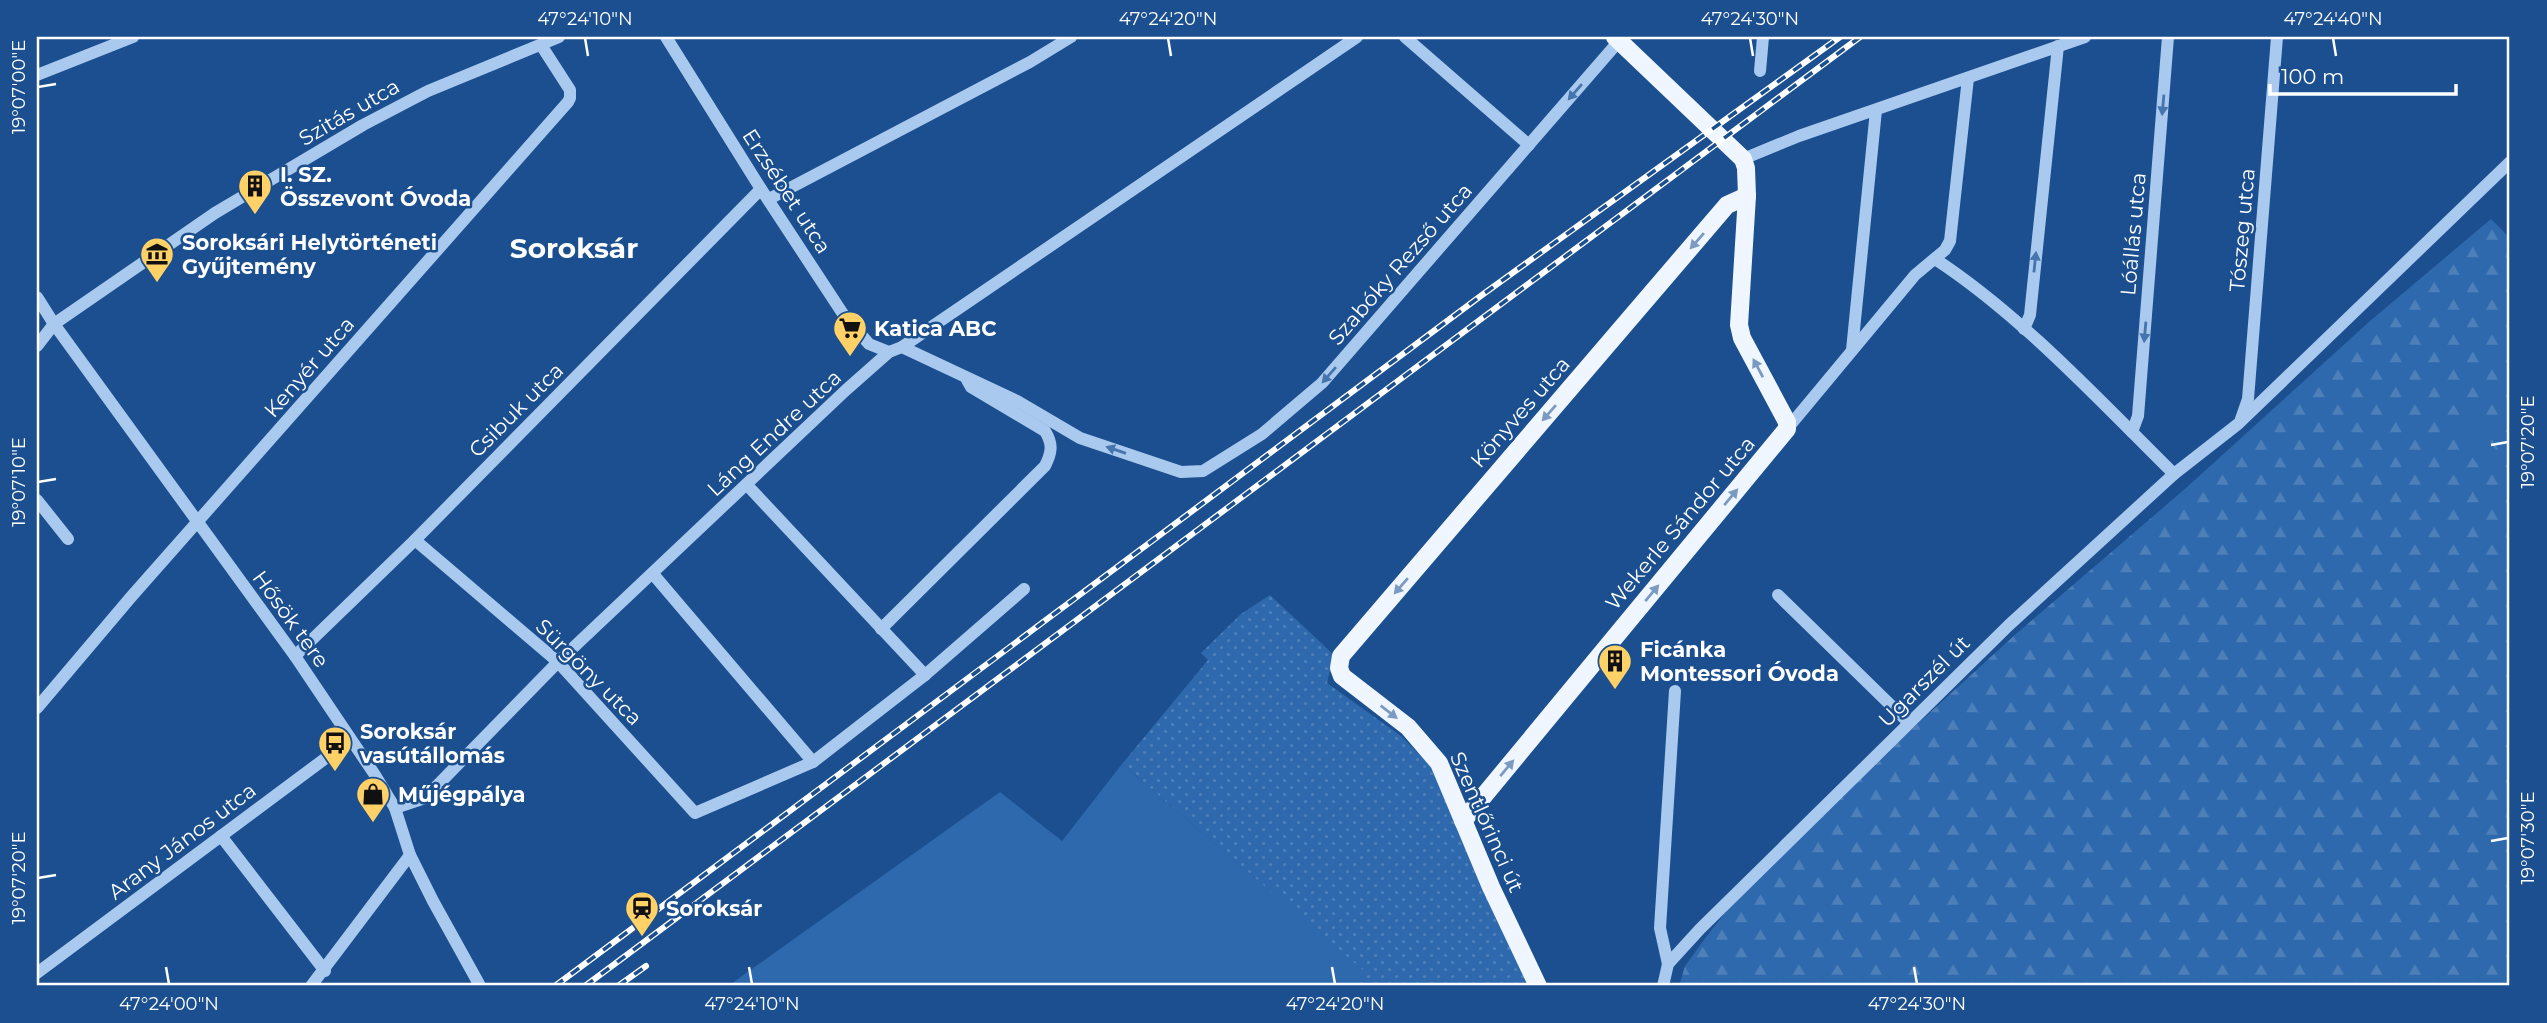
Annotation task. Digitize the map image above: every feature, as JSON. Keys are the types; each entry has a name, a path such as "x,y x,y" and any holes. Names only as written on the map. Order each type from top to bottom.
{"main road":[{"path":"1617,39 1743,159 1747,196 1739,325 1742,338 1787,422 1787,429"},
{"name":"Könyves utca","path":"1339,668 1341,656 1727,205 1747,196"},
{"name":"Wekerle Sándor utca","path":"1463,821 1787,429"},
{"name":"Szentlőrinci út","path":"1339,668 1342,676 1408,727 1439,763 1491,887 1538,986"}],"street":[{"path":"37,75 133,37"},
{"name":"Szitás utca","path":"37,346 54,324 215,213 363,125 428,91 559,37"},
{"name":"Erzsébet utca","path":"666,37 843,314 869,344 889,352"},
{"name":"Csibuk utca","path":"295,656 765,194 1030,62 1070,37"},
{"name":"Láng Endre utca","path":"395,808 425,798 558,662 889,352 902,347 1357,37"},
{"path":"1405,37 1529,145"},
{"path":"1760,71 1763,37"},
{"path":"1743,159 2085,37"},
{"name":"Lóállás utca","path":"2132,432 2138,416 2168,37"},
{"name":"Tószeg utca","path":"2238,424 2248,399 2277,37"},
{"name":"Szabóky Rezső utca","path":"963,374 1017,401 1080,438 1181,472 1203,471 1262,434 1322,383 1529,145 1617,39"},
{"name":"Kenyér utca","path":"37,708 570,98 570,90 541,45"},
{"path":"2024,329 2030,315 2058,46"},
{"name":"Wekerle Sándor utca","path":"1787,429 1915,275 1945,250 1951,240 1968,78"},
{"path":"1852,350 1876,110"},
{"name":"Ugarszél út","path":"1662,986 1668,964 1700,929 2008,625 2174,474 2238,424 2510,162"},
{"path":"1935,259 1973,284 2024,329 2174,474"},
{"name":"Hősök tere","path":"37,297 295,656 395,808 410,855 477,985"},
{"path":"881,628 1045,466 1051,454 1052,442 1045,431 971,387 963,374 902,347"},
{"path":"747,485 925,675"},
{"path":"37,500 68,540"},
{"name":"Sürgöny utca","path":"415,540 558,662 695,813 813,762"},
{"path":"653,574 813,762 925,675 1024,589"},
{"path":"1778,595 1909,723"},
{"path":"1668,964 1660,928 1675,691"},
{"name":"Arany János utca","path":"37,973 350,740"},
{"path":"221,836 325,971"},
{"path":"311,986 325,971 410,855"}],"green space":[{"path":"2491,219 2510,238 2510,986 1679,986 1685,966 1706,937 1755,875 1785,845 2017,633 2186,488 2370,321"},
{"path":"2465,412 2499,453 2482,468 2447,429"},
{"path":"1270,595 1334,655 1327,683 1401,736 1433,768 1529,986 1353,986 1364,972 1122,764 1208,660 1201,653 1241,614"},
{"path":"1122,764 1365,972 1353,986 728,986 1000,792 1062,841"}],"railway":[{"path":"555,986 1482,295 1840,37"},
{"path":"585,986 1860,37"},
{"path":"618,986 646,966"}],"place":[{"name":"I. SZ. Összevont Óvoda","path":"255,216"},
{"name":"Soroksári Helytörténeti Gyűjtemény","path":"157,284"},
{"name":"Katica ABC","path":"850,358"},
{"name":"Ficánka Montessori Óvoda","path":"1615,691"},
{"name":"Soroksár vasútállomás","path":"335,773"},
{"name":"Műjégpálya","path":"373,824"},
{"name":"Soroksár","path":"642,938"}],"district":[{"name":"Soroksár","path":"574,248"}]}
